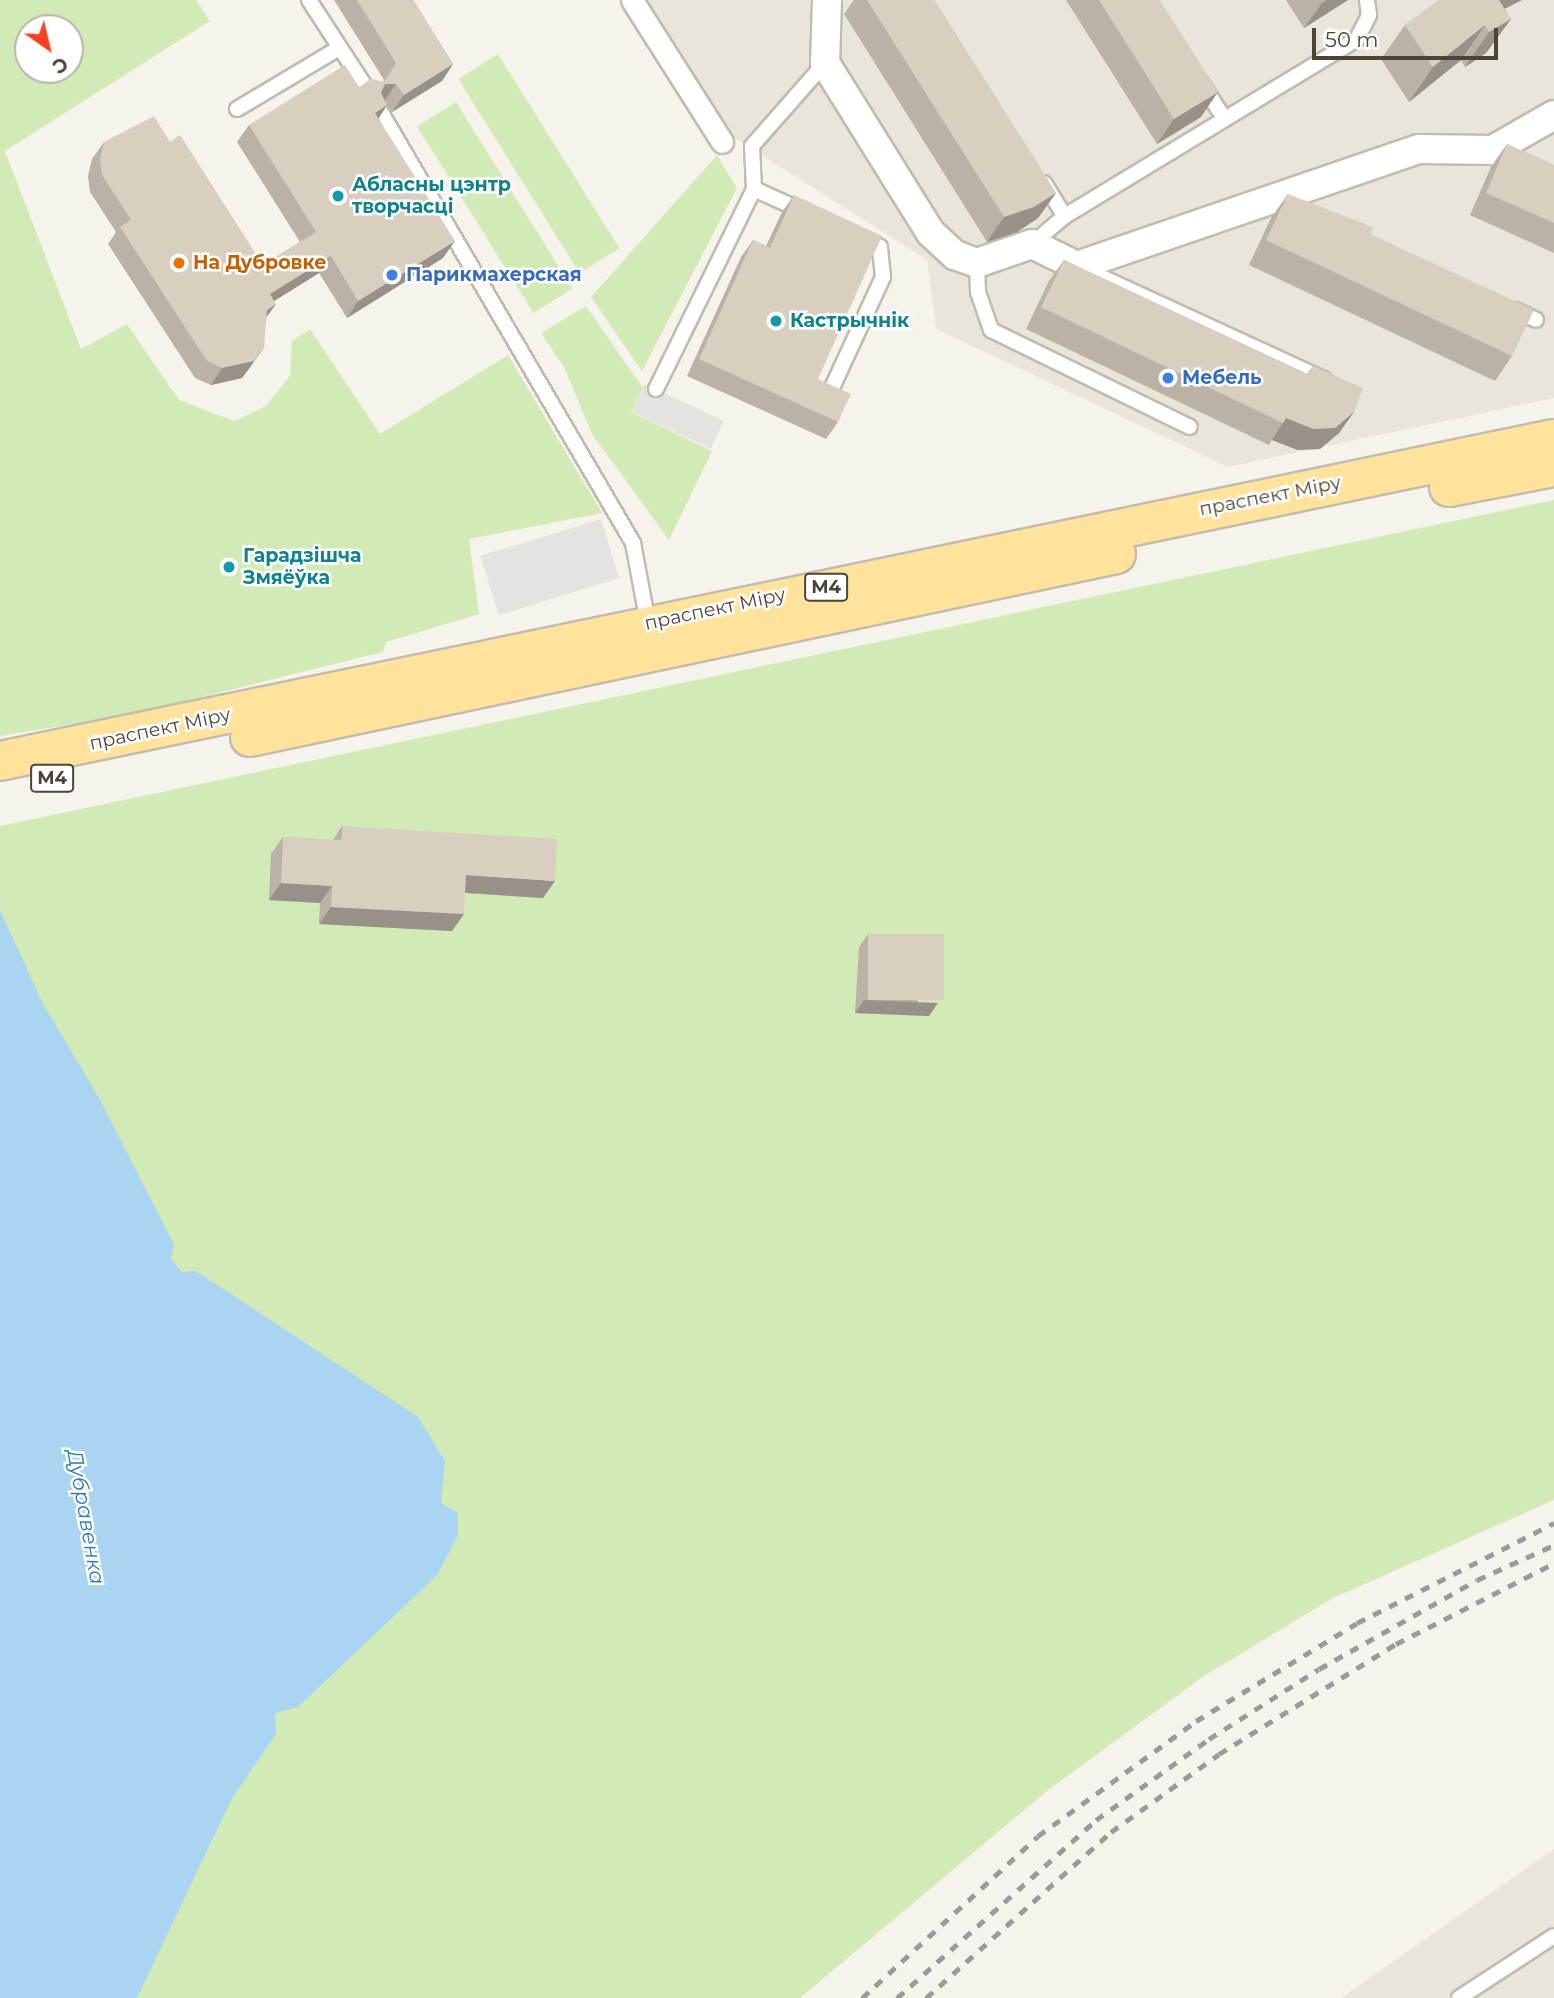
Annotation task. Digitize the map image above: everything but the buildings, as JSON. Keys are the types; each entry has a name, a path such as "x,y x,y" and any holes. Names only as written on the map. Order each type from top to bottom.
{"main road":[{"name":"праспект Міру","path":"0,788 102,755 648,623 1554,439"},
{"name":"праспект Міру","path":"0,761 102,755 1554,467"}],"street":[{"path":"632,0 722,142"},
{"path":"827,0 825,63 931,233 955,255 977,263 1032,244 1077,266 1296,203 1419,149 1505,156 1554,115"}],"lane":[{"path":"309,0 368,90"},
{"path":"1032,244 1065,216 1357,38 1369,15 1367,0"},
{"path":"237,109 339,48"},
{"path":"656,389 754,189 752,146 825,63"},
{"path":"1190,64 1224,118"},
{"path":"379,109 633,543 648,623"},
{"path":"1035,170 1065,216"},
{"path":"754,189 817,218"},
{"path":"831,390 886,258 880,247 843,230"},
{"path":"977,263 978,292 991,330 1191,427"},
{"path":"1077,266 1341,387"},
{"path":"1500,303 1536,320"},
{"path":"1459,1998 1554,1936"}],"shaded area":[{"path":"632,0 1554,0 1554,398 1228,467 936,329 927,260 708,121"},
{"path":"645,384 724,421 711,449 632,412"},
{"path":"601,519 619,578 499,615 481,556"},
{"path":"1554,1849 1554,1998 1341,1998"}],"green space":[{"path":"0,0 196,0 210,21 5,151 81,349 127,324 179,400 234,421 266,406 290,376 292,341 310,329 380,434 508,355 602,513 469,539 479,614 386,642 383,652 128,715 0,736"},
{"path":"498,54 619,248 579,273 458,79"},
{"path":"456,102 573,289 534,313 417,126"},
{"path":"717,155 737,188 642,371 591,297"},
{"path":"586,306 643,388 631,412 712,451 669,540 592,434 564,367 541,333"},
{"path":"1554,500 1554,1500 1333,1598 1204,1676 1047,1791 800,1998 0,1998 0,826"}],"water":[{"name":"Дубравенка","path":"0,910 43,1004 98,1096 174,1245 171,1259 182,1272 196,1271 418,1417 445,1461 441,1503 458,1513 458,1535 437,1575 298,1707 275,1713 276,1734 231,1800 137,1998 0,1998"}],"railway":[{"path":"862,1998 1038,1836 1196,1721 1357,1623 1554,1523"},
{"path":"897,1998 1096,1820 1209,1739 1319,1669 1477,1580 1554,1545"},
{"path":"926,1998 1111,1832 1219,1754 1396,1644 1554,1563"}],"place":[{"name":"Абласны цэнтр творчасці","path":"338,196"},
{"name":"На Дубровке","path":"179,263"},
{"name":"Парикмахерская","path":"392,275"},
{"name":"Кастрычнік","path":"776,321"},
{"name":"Мебель","path":"1168,378"},
{"name":"Гарадзішча Змяёўка","path":"229,567"}]}
